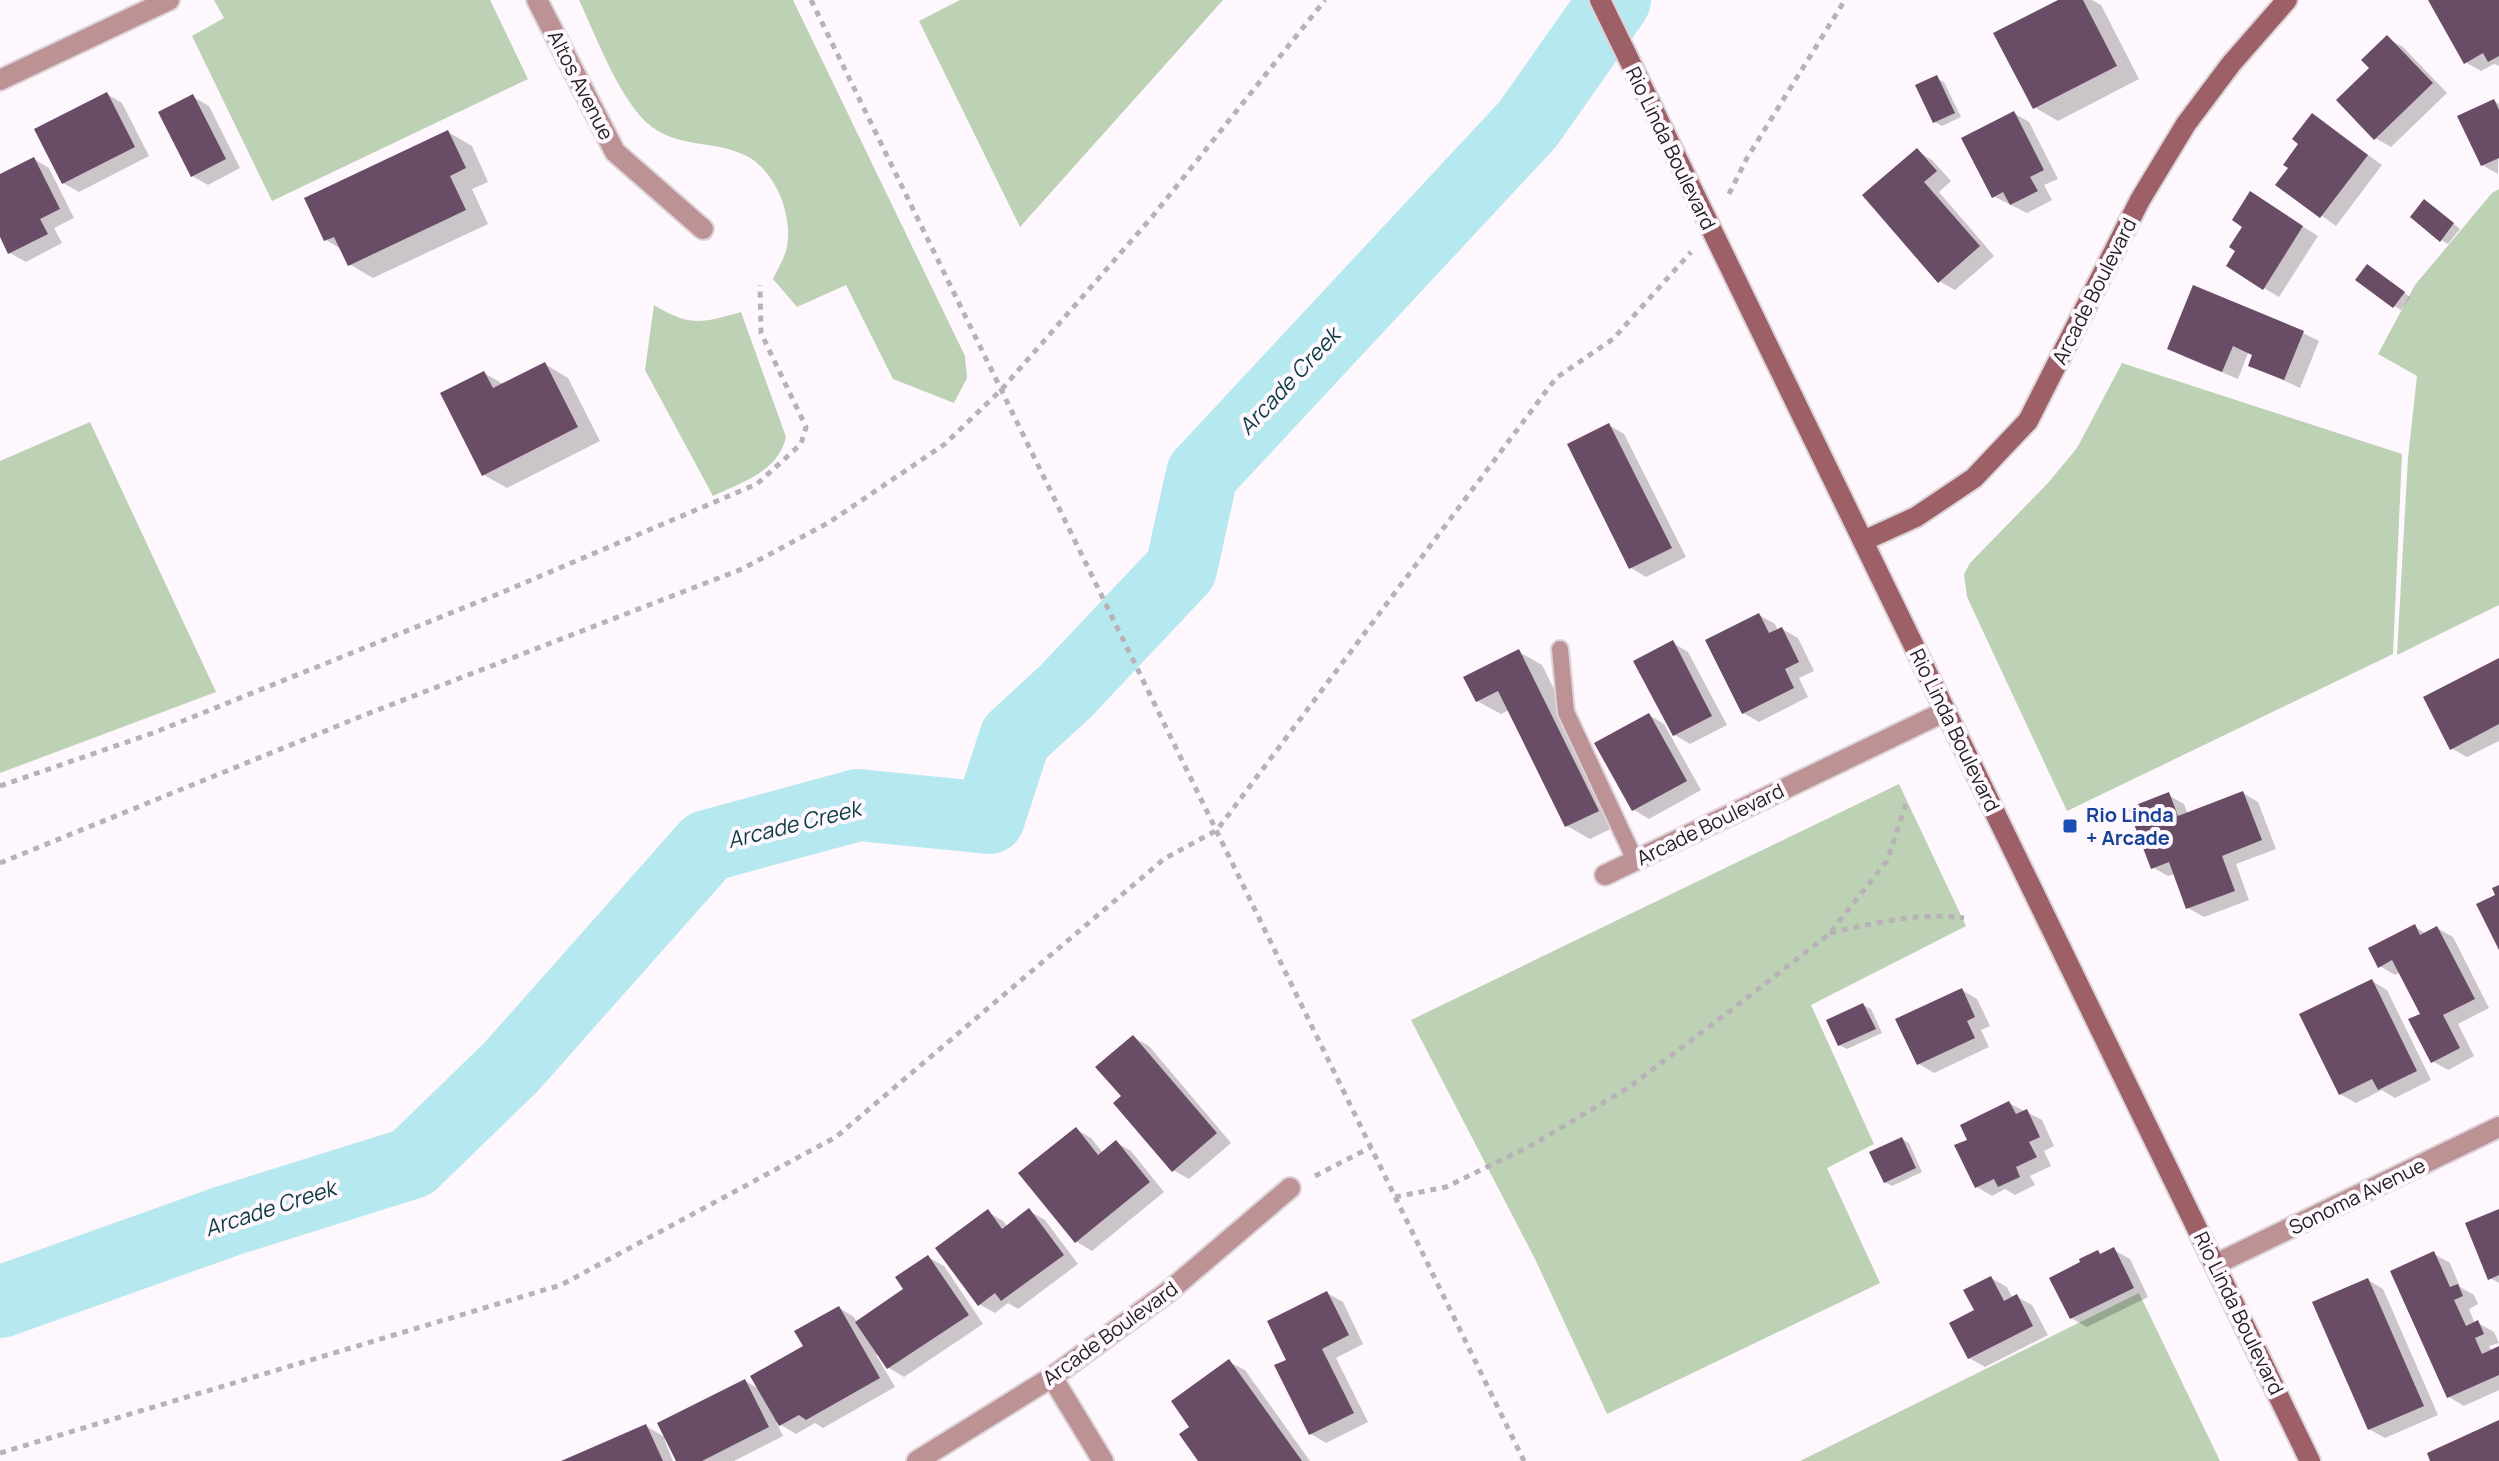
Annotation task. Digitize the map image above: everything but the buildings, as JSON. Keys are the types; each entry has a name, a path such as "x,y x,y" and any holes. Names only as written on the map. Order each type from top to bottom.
{"main road":[{"name":"Rio Linda Boulevard","path":"1600,0 2310,1461"},
{"name":"Arcade Boulevard","path":"1863,541 1916,517 1974,478 2028,421 2140,200 2186,124 2231,64 2287,0"}],"street":[{"path":"0,80 169,0"},
{"name":"Altos Avenue","path":"537,0 615,152 703,229"},
{"name":"Arcade Boulevard","path":"1605,875 1946,711"},
{"name":"Sonoma Avenue","path":"2216,1264 2499,1127"},
{"name":"Arcade Boulevard","path":"917,1461 1052,1377 1168,1292 1290,1188"},
{"path":"1052,1377 1103,1461"}],"lane":[{"path":"1560,649 1566,712 1635,860"}],"path":[{"path":"811,0 1524,1461"},
{"path":"0,863 377,710 742,569 828,523 945,444 1002,389 1152,217 1325,0"},
{"path":"0,1453 561,1285 836,1137 1164,859 1217,830 1556,378 1613,339 1710,230 1747,158 1845,0"},
{"path":"0,786 153,733 503,592 757,484 801,444 806,427 761,333 760,285"},
{"path":"1395,1197 1446,1187 1532,1145 1628,1088 1829,934 1887,861 1906,804"},
{"path":"1829,934 1906,918 1941,915 1964,918"},
{"path":"1290,1188 1371,1147"}],"green space":[{"path":"214,0 490,0 528,79 272,201 192,36 224,18"},
{"path":"579,0 793,0 965,356 967,378 954,403 893,379 846,285 797,307 773,279 785,255 788,223 780,194 772,181 763,169 740,153 673,138 652,127 630,103 620,86"},
{"path":"960,0 1223,0 1020,227 919,21"},
{"path":"2499,189 2499,605 2397,655 2408,458 2417,376 2378,354 2415,285 2492,193"},
{"path":"654,305 677,317 696,321 741,312 786,437 782,449 767,467 713,496 645,370"},
{"path":"2122,363 2402,454 2393,654 2067,811 1967,597 1964,574 1970,563 2048,483 2077,448"},
{"path":"90,422 216,692 0,773 0,461"},
{"path":"1899,784 1966,926 1811,1005 1874,1144 1827,1168 1880,1283 1607,1414 1535,1259 1411,1020"},
{"path":"2139,1293 2220,1461 1800,1461"}],"waterway":[{"name":"Arcade Creek","path":"0,1302 230,1220 412,1163 511,1067 707,846 858,805 989,818 1015,738 1066,691 1181,569 1202,474 1528,124 1615,0"}],"place":[{"name":"Rio Linda + Arcade","path":"2070,826"}]}
